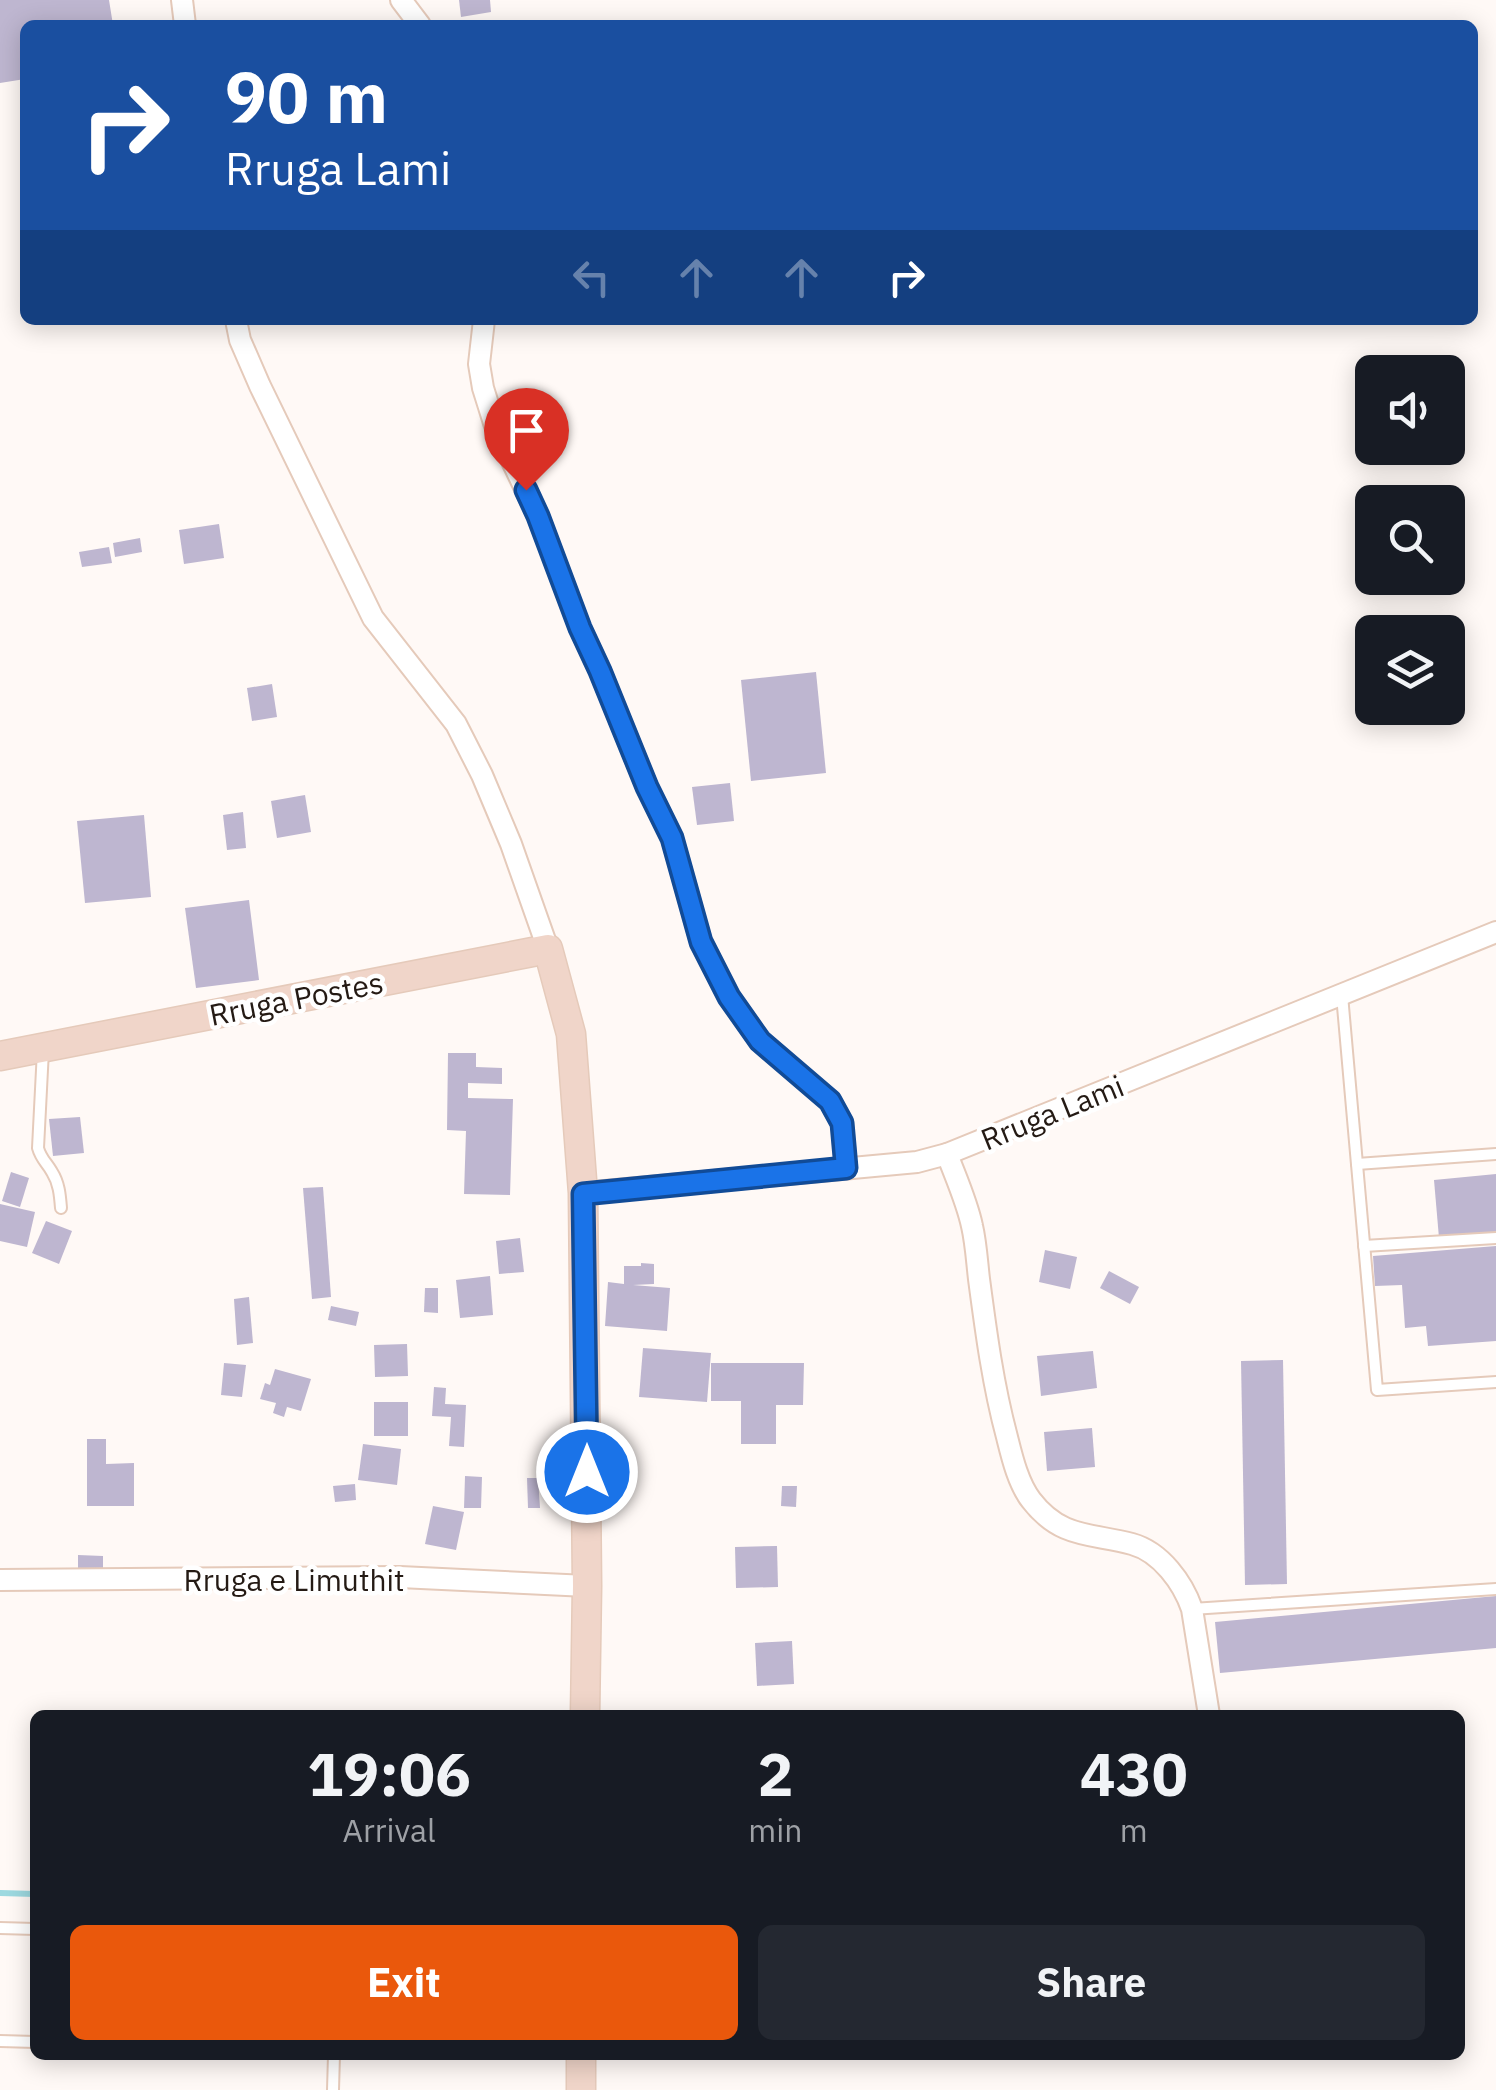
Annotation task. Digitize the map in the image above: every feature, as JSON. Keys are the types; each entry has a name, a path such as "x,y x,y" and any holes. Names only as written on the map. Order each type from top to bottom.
{"street":[{"path":"401,0 416,20"},
{"path":"237,325 260,386 373,618 456,724 482,775 548,949 571,1034 583,1194 586,1710"},
{"path":"483,325 479,364 494,422 538,516 580,628 672,838 701,942 729,997 760,1041 830,1101 842,1123 846,1168"},
{"name":"Rruga Lami","path":"583,1194 917,1162 947,1154 1496,932"},
{"name":"Rruga Postes","path":"0,1056 548,949"},
{"path":"947,1154 972,1226 1000,1411 1013,1461 1028,1497 1046,1518 1072,1532 1134,1544 1152,1553 1187,1594 1208,1710"},
{"name":"Rruga e Limuthit","path":"0,1580 400,1577 587,1586"},
{"path":"581,2060 581,2090"}],"lane":[{"path":"1342,994 1377,1390 1496,1382"},
{"path":"44,1047 38,1148 58,1184 61,1208"},
{"path":"1357,1164 1496,1154"},
{"path":"1364,1246 1496,1238"},
{"path":"1192,1609 1496,1588"},
{"path":"0,1928 30,1930"},
{"path":"0,2041 30,2042"},
{"path":"333,2090 334,2060"}],"building":[{"path":"0,0 109,0 112,20 20,20 20,80 0,83"},
{"path":"459,0 490,0 491,12 461,17"},
{"path":"219,524 224,558 184,564 179,530"},
{"path":"140,538 142,552 115,557 113,543"},
{"path":"109,547 112,563 82,567 79,552"},
{"path":"816,672 826,773 751,781 741,680"},
{"path":"272,684 277,717 252,721 247,688"},
{"path":"730,783 734,821 697,825 692,787"},
{"path":"305,795 311,832 277,838 271,801"},
{"path":"243,812 246,848 227,850 223,815"},
{"path":"144,815 151,897 85,903 77,821"},
{"path":"249,900 259,980 196,988 185,908"},
{"path":"448,1053 476,1053 476,1067 502,1068 502,1084 468,1083 468,1098 513,1099 510,1195 464,1194 466,1131 447,1130"},
{"path":"80,1117 84,1153 53,1156 49,1119"},
{"path":"11,1172 29,1178 20,1207 2,1201"},
{"path":"1496,1174 1496,1233 1439,1238 1434,1180"},
{"path":"323,1187 331,1297 312,1299 303,1188"},
{"path":"0,1204 35,1212 27,1247 0,1241"},
{"path":"46,1221 72,1231 59,1264 32,1253"},
{"path":"520,1238 524,1272 499,1274 496,1241"},
{"path":"1496,1246 1496,1341 1428,1346 1426,1326 1405,1328 1402,1285 1375,1286 1373,1256"},
{"path":"1045,1250 1077,1257 1070,1289 1039,1282"},
{"path":"654,1264 654,1284 633,1285 670,1288 667,1331 605,1326 608,1282 624,1284 624,1266"},
{"path":"1109,1271 1139,1287 1130,1304 1100,1288"},
{"path":"490,1276 493,1315 460,1318 456,1280"},
{"path":"425,1288 438,1288 438,1313 424,1312"},
{"path":"249,1297 253,1343 237,1345 234,1299"},
{"path":"331,1306 359,1312 356,1326 328,1320"},
{"path":"407,1344 408,1376 375,1377 374,1345"},
{"path":"643,1348 711,1353 707,1402 639,1397"},
{"path":"1093,1351 1097,1388 1041,1396 1037,1356"},
{"path":"1283,1360 1287,1584 1245,1585 1241,1361"},
{"path":"224,1363 246,1365 242,1397 221,1395"},
{"path":"711,1363 804,1363 803,1405 776,1405 776,1444 741,1444 741,1401 711,1401"},
{"path":"275,1369 311,1379 301,1411 287,1407 284,1417 273,1413 276,1403 260,1399"},
{"path":"434,1387 446,1388 445,1404 466,1405 464,1447 449,1446 451,1417 432,1416"},
{"path":"374,1402 408,1402 408,1436 374,1436"},
{"path":"1092,1428 1095,1467 1047,1471 1044,1432"},
{"path":"87,1439 106,1439 106,1464 134,1463 134,1506 87,1506"},
{"path":"363,1444 401,1449 397,1485 358,1480"},
{"path":"465,1476 482,1477 481,1508 464,1508"},
{"path":"527,1478 538,1478 540,1508 528,1508"},
{"path":"355,1484 356,1500 335,1502 333,1486"},
{"path":"782,1486 797,1486 796,1507 781,1506"},
{"path":"433,1506 464,1512 456,1550 425,1544"},
{"path":"777,1546 778,1587 736,1588 735,1547"},
{"path":"78,1555 103,1556 103,1575 78,1574"},
{"path":"1496,1596 1496,1648 1220,1673 1215,1622"},
{"path":"792,1641 794,1684 757,1686 755,1643"}],"waterway":[{"path":"0,1893 30,1894"}],"route":[{"path":"526,490 580,628 672,838 701,942 729,997 760,1041 830,1101 842,1123 846,1168 583,1194 587,1472"}]}
